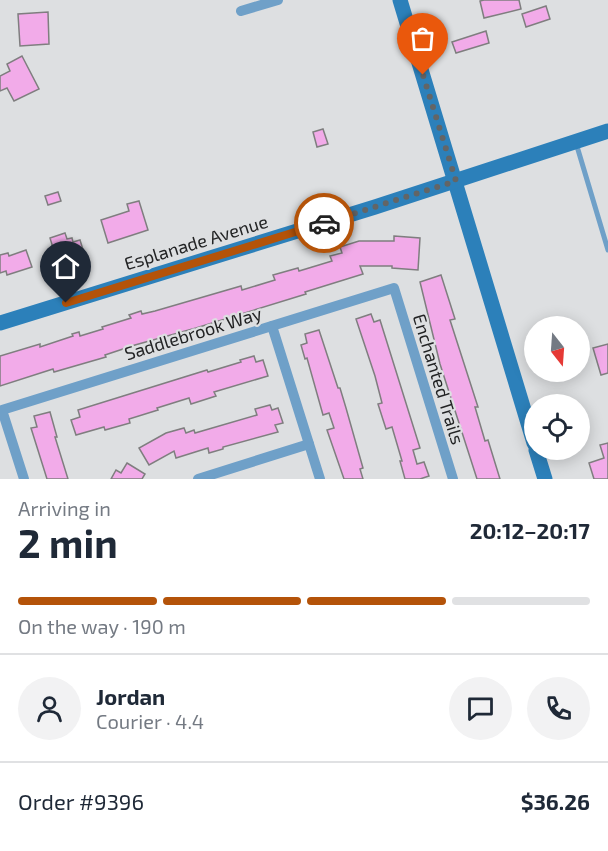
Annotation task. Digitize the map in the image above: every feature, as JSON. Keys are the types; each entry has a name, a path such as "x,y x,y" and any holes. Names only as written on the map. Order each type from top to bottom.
{"main road":[{"path":"400,0 524,409"},
{"name":"Esplanade Avenue","path":"0,323 456,181 608,131"},
{"path":"539,460 545,479"}],"street":[{"path":"241,11 278,0"},
{"name":"Saddlebrook Way","path":"24,479 2,410 394,288"},
{"name":"Enchanted Trails","path":"394,288 453,479"},
{"path":"272,326 320,479"},
{"path":"198,479 309,444"}],"lane":[{"path":"576,141 608,250"}],"building":[{"path":"519,0 521,9 484,18 480,1"},
{"path":"546,6 550,19 526,27 522,14"},
{"path":"48,12 49,44 20,46 18,14"},
{"path":"486,31 489,43 456,53 452,42"},
{"path":"22,56 39,89 14,101 7,88 0,91 0,76 10,71 7,64"},
{"path":"323,129 328,144 317,147 313,132"},
{"path":"58,192 61,201 48,205 45,196"},
{"path":"139,201 148,230 108,243 101,220 129,211 127,204"},
{"path":"65,233 67,239 72,238 73,242 80,240 84,253 57,261 50,238"},
{"path":"394,236 420,238 418,270 392,268 392,266 360,266 363,274 305,292 306,294 135,345 105,355 106,357 54,372 53,369 0,386 0,356 40,344 40,347 79,332 80,336 103,329 102,327 131,318 129,315 141,311 142,314 155,311 241,286 242,290 275,280 273,275 298,268 299,271 332,261 330,256 342,253 340,247 359,241 394,241"},
{"path":"26,250 32,267 7,275 6,271 0,273 0,255 8,253 9,256"},
{"path":"441,275 455,319 450,320 478,407 475,407 500,479 477,479 440,364 420,282"},
{"path":"371,314 374,322 380,320 420,448 413,450 417,464 424,462 429,476 420,479 405,479 392,427 386,429 378,404 382,403 356,319"},
{"path":"319,330 346,408 363,468 360,469 363,479 344,479 327,430 334,428 329,413 323,415 307,358 305,359 301,345 307,343 305,334"},
{"path":"608,344 608,373 601,375 593,348"},
{"path":"254,356 256,362 263,360 268,376 214,392 216,396 191,404 189,398 157,408 158,410 129,419 130,423 76,435 71,420 80,417 78,410 207,370 208,372 241,362 240,360"},
{"path":"270,405 272,410 278,408 283,423 275,425 278,432 209,453 208,448 176,458 174,451 149,465 139,448 166,433 184,428 186,433 194,430 195,433 257,415 255,409"},
{"path":"50,412 68,479 47,479 31,428 37,427 34,416"},
{"path":"608,443 608,479 594,479 589,463 604,458 600,445"},
{"path":"127,463 145,474 142,479 111,479 116,470 121,473"}],"way so far":[{"path":"324,223 456,181 423,75"}],"route":[{"path":"66,303 324,223"}]}
